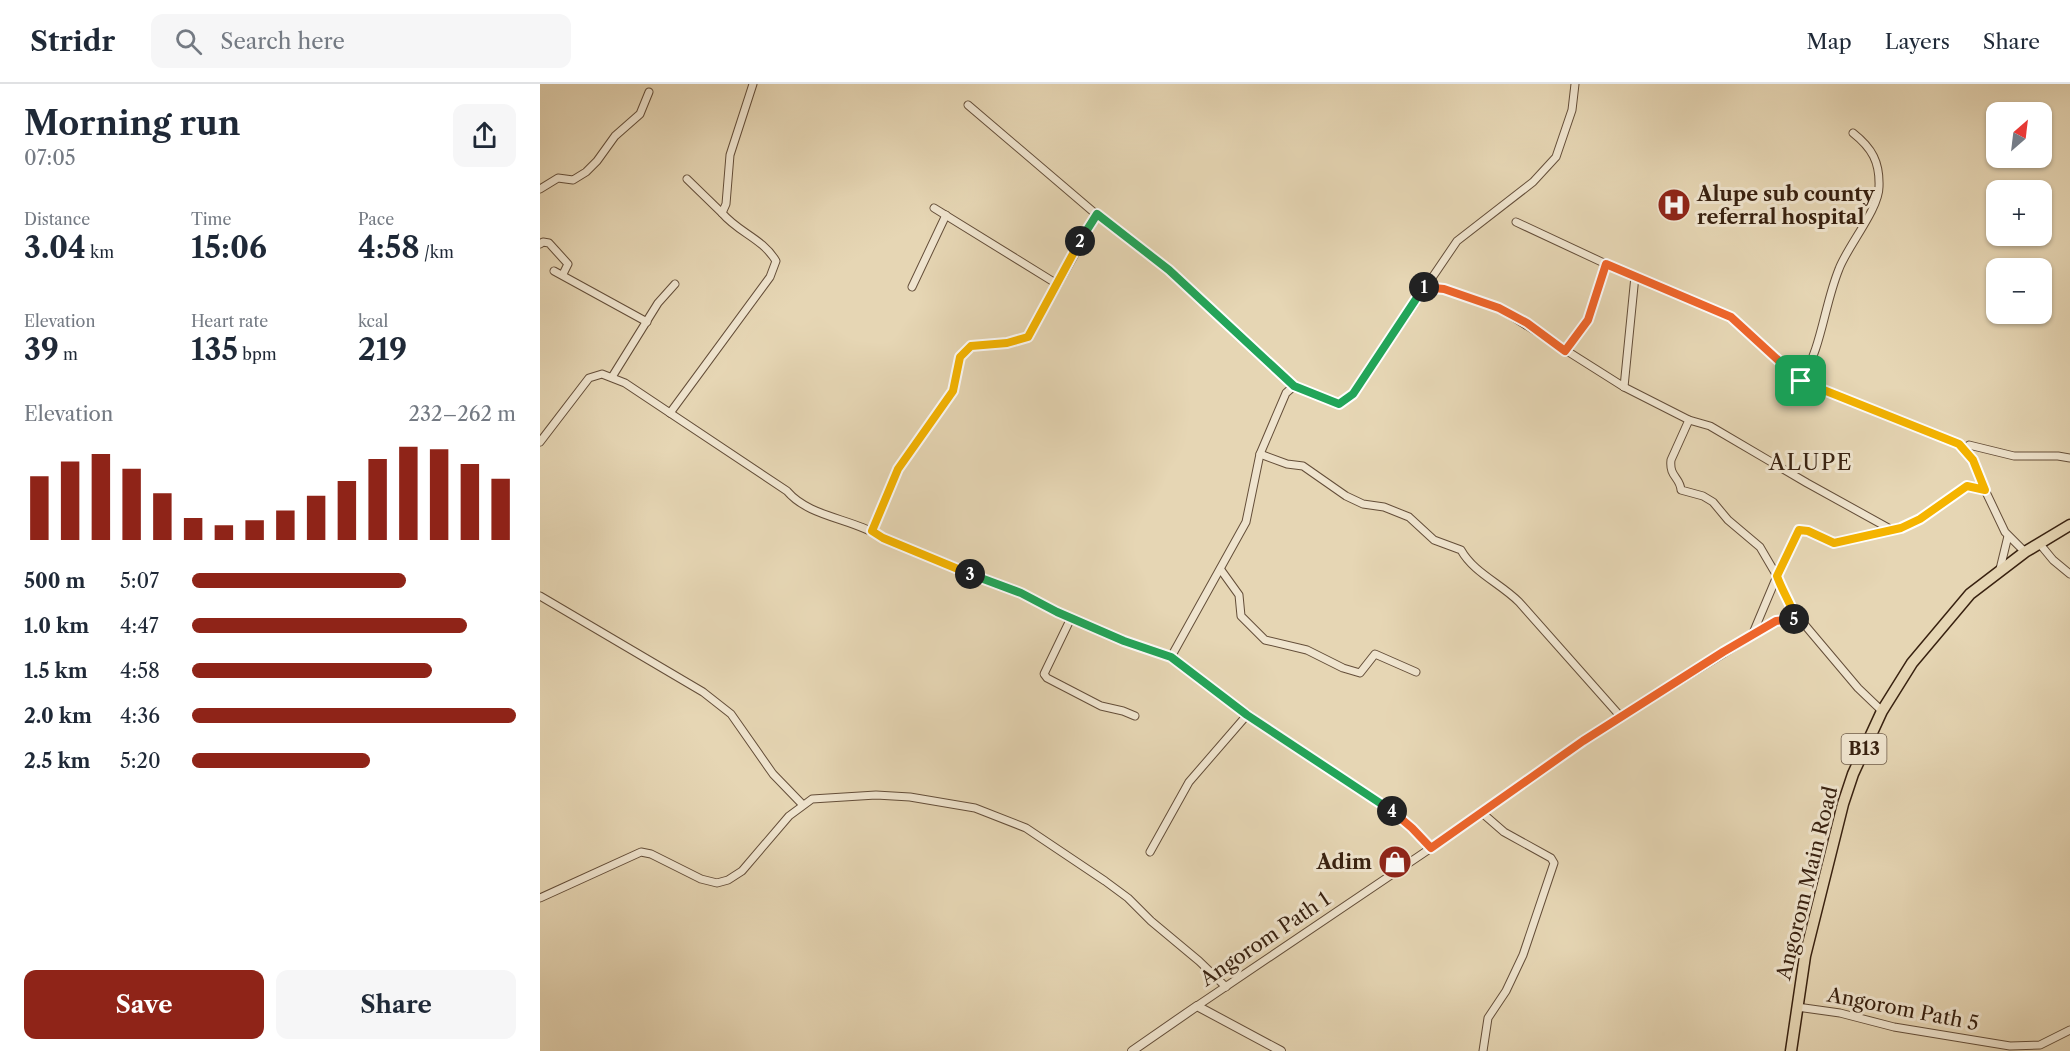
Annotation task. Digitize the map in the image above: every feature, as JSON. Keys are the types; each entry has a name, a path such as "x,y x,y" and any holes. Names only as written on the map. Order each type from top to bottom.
{"highway":[{"name":"Angorom Main Road","path":"1791,1051 1805,956 1843,804 1853,774 1882,711 1912,663 1956,609 2000,569 2070,525"}],"street":[{"path":"722,213 726,204 730,155 753,84"},
{"path":"968,105 1097,214 1169,270 1294,386 1339,404 1353,394 1457,241 1533,182 1556,157 1572,110 1575,84"},
{"path":"540,189 558,178 573,180 586,172 615,136 640,114 649,92"},
{"path":"1801,381 1810,366 1839,269 1880,190 1878,165 1869,146 1853,134"},
{"path":"669,413 770,277 776,261 768,248 729,222 687,178"},
{"path":"934,208 1057,284"},
{"path":"872,531 898,469 953,391 960,357 971,346 1007,343 1028,337 1097,214"},
{"path":"912,287 946,215"},
{"path":"1516,222 1606,264 1731,317 1801,381 1959,444 1973,460 2008,536 2025,552"},
{"path":"540,244 549,243 568,264 563,274"},
{"path":"1565,351 1588,320 1606,264"},
{"path":"554,271 647,322"},
{"path":"1624,387 1635,276"},
{"path":"612,377 615,368 658,303 675,284"},
{"path":"1425,286 1444,289 1499,308 1527,323 1565,351 1624,387 1689,420 1710,426 1892,530"},
{"path":"540,442 589,378 596,374 612,377 646,395 669,413 787,491 805,506 872,531 883,538 1021,593 1124,641 1171,657 1247,715 1389,808 1431,848"},
{"path":"1171,657 1246,522 1260,454 1286,393 1294,386"},
{"path":"1689,420 1671,460 1670,467 1673,477 1681,485 1682,490 1703,496 1713,502 1728,520 1760,547 1777,576 1796,620 1811,631 1858,688 1882,711"},
{"path":"1969,445 2013,456 2070,458"},
{"path":"1260,454 1287,464 1303,466 1346,496 1363,504 1384,507 1409,517 1434,540 1461,550 1469,563 1502,586 1519,602 1621,717"},
{"path":"1753,633 1799,530 1808,531 1834,543 1892,530 1920,519 1967,486 1985,490"},
{"path":"2000,569 2008,536"},
{"path":"2039,543 2053,560 2070,574"},
{"path":"1221,570 1239,595 1241,616 1265,640 1307,650 1342,668 1360,673 1375,654 1416,672"},
{"path":"540,596 703,692 726,708 773,774 802,804"},
{"path":"1071,618 1044,674 1047,678 1101,706 1135,716"},
{"name":"Angorom Path 1","path":"1132,1051 1431,848 1583,741 1753,633 1782,619 1796,620"},
{"path":"1150,852 1189,782 1247,715"},
{"path":"540,898 641,852 651,854 701,879 722,882 742,871 802,804 818,798 910,796 975,808 1014,822 1038,835 1128,898 1226,987"},
{"path":"1481,812 1504,832 1551,858 1554,863 1523,955 1506,991 1488,1018 1483,1051"},
{"path":"1197,1006 1281,1051"},
{"name":"Angorom Path 5","path":"1797,1007 1840,1013 1894,1027 2010,1046 2040,1045 2070,1030"}],"place":[{"name":"Alupe sub county referral hospital","path":"1674,205"},
{"name":"Adim","path":"1395,862"}],"district":[{"name":"ALUPE","path":"1811,462"}],"route":[{"path":"1097,214 1169,270 1294,386 1339,404 1353,394 1425,286 1444,289 1499,308 1527,323 1565,351 1588,320 1606,264 1731,317 1801,381 1959,444 1973,460 1985,490 1967,486 1909,525 1861,538 1834,543 1808,531 1799,530 1777,576 1783,594 1794,610 1796,620 1782,619 1753,633 1583,741 1431,848 1389,808 1247,715 1171,657 1124,641 1057,612 1021,593 883,538 872,531 898,469 953,391 960,357 971,346 1007,343 1028,337 1097,214"}]}
